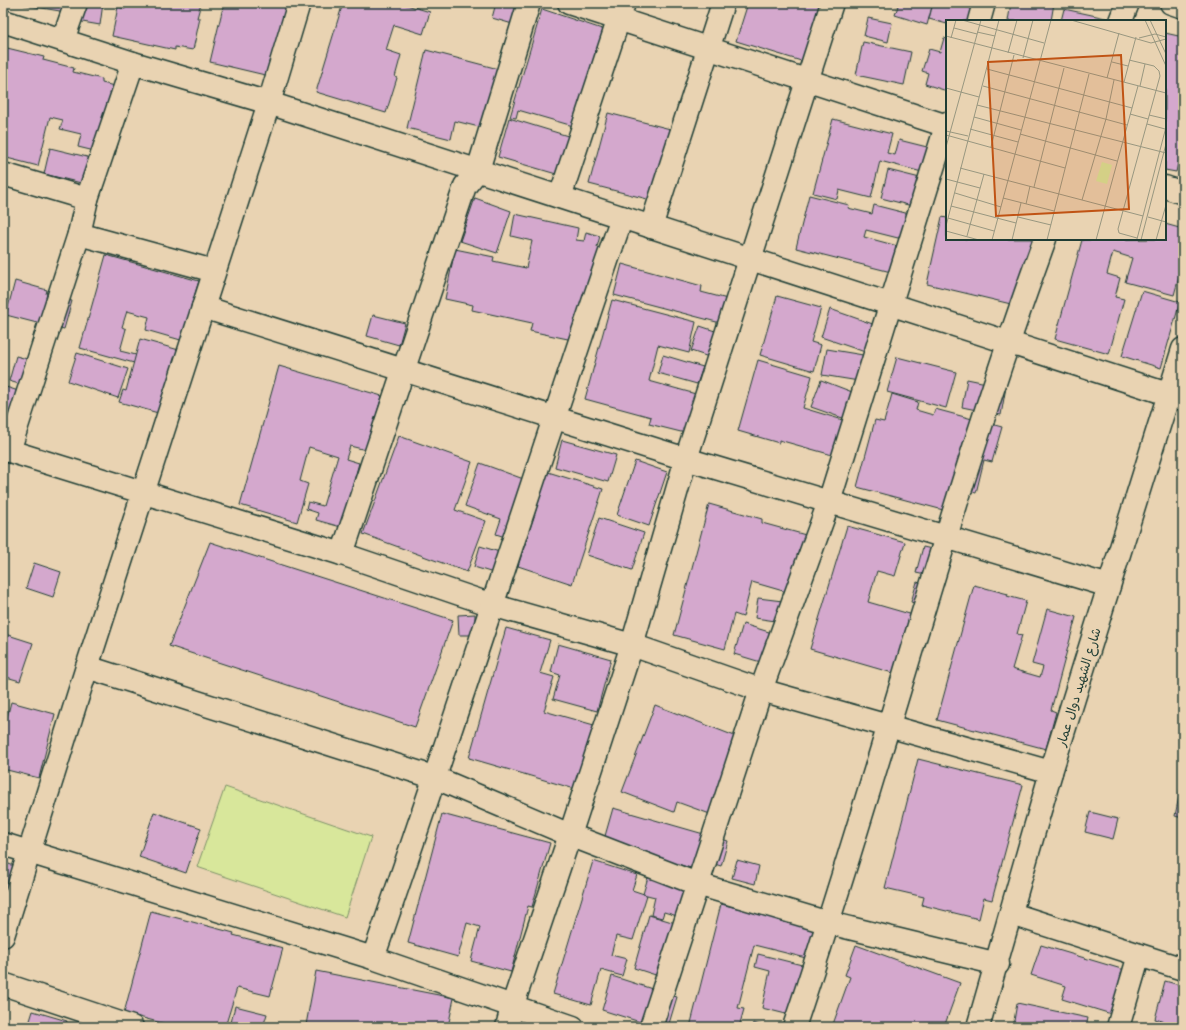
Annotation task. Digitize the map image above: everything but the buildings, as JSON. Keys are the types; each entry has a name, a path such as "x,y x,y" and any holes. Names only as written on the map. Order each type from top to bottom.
{"street":[{"path":"63,40 76,3"},
{"path":"3,936 87,667 269,103 299,3"},
{"path":"342,554 402,369 465,186 478,170 529,3"},
{"path":"569,3 621,11 708,48 946,125"},
{"path":"651,227 708,48 724,3"},
{"path":"509,1017 632,645 686,459 832,3"},
{"path":"979,20 984,3"},
{"path":"1122,20 1128,3"},
{"path":"1171,3 1183,6"},
{"path":"560,197 621,11"},
{"path":"3,21 133,63 269,103 1176,396"},
{"path":"133,63 87,199 78,234 6,450 342,554 492,605 632,645 761,690 1051,772"},
{"path":"651,1027 761,690 829,502 946,128"},
{"path":"3,174 87,199"},
{"path":"1166,187 1183,193"},
{"path":"373,958 436,778 554,416 622,217"},
{"path":"78,234 214,271"},
{"path":"794,1027 829,923 945,536 1007,341 1045,240"},
{"path":"203,307 554,416 686,459 1109,586"},
{"name":"شارع الشهيد دوال عمار","path":"978,1027 998,964 1051,772 1109,586 1176,396 1183,349"},
{"path":"87,667 436,778 570,835 697,884 829,923 998,964"},
{"path":"3,844 373,958 509,1017 573,1027"},
{"path":"1012,914 1183,969"},
{"path":"1118,1027 1138,955"},
{"path":"3,984 132,1027"}],"green space":[{"path":"225,787 371,837 345,917 197,867"}]}
